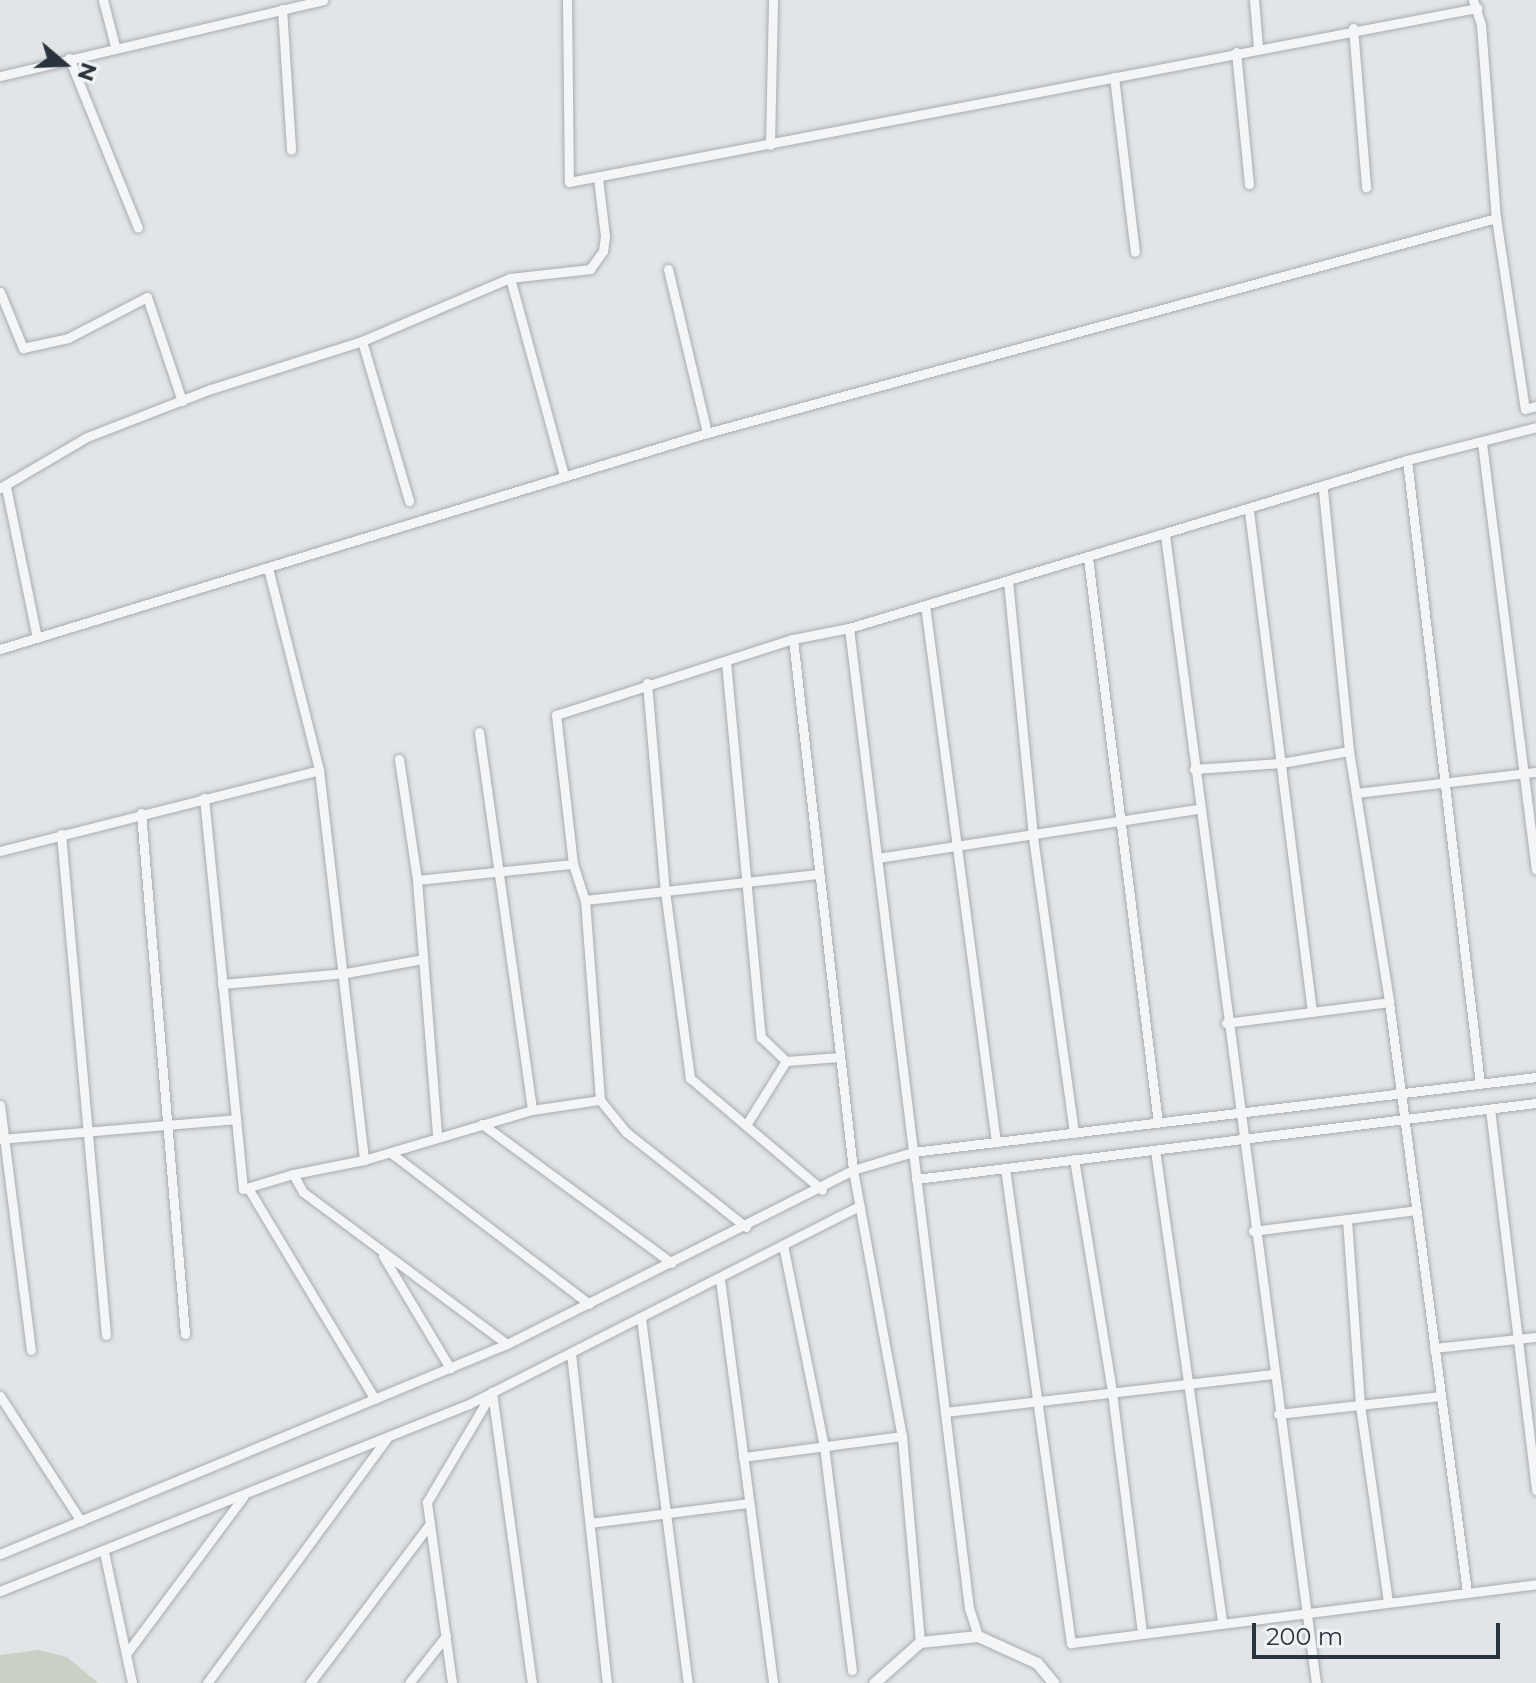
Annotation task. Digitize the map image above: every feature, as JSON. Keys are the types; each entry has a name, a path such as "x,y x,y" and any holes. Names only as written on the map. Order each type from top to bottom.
{"street":[{"path":"103,0 115,46"},
{"path":"0,76 115,46 323,0"},
{"path":"567,0 566,175 569,182 770,145 1475,4 1496,218 1525,409 1536,406"},
{"path":"770,145 773,0"},
{"path":"1254,0 1258,48"},
{"path":"282,9 291,150"},
{"path":"1353,28 1366,187"},
{"path":"1236,52 1249,184"},
{"path":"69,58 138,228"},
{"path":"1114,77 1135,252"},
{"path":"37,638 3,488 87,437 182,401 362,341 510,278 590,269 603,251 605,236 598,178"},
{"path":"0,649 707,433 1496,218"},
{"path":"668,269 707,433"},
{"path":"510,278 564,475"},
{"path":"0,292 23,348 68,338 147,297 182,401"},
{"path":"362,341 409,501"},
{"path":"746,1227 626,1132 600,1100 585,900 573,864 556,715 647,683 726,662 793,639 849,628 1323,490 1407,460 1536,427"},
{"path":"1482,443 1536,870"},
{"path":"1407,460 1480,1084"},
{"path":"1323,490 1349,751 1389,1002 1467,1592"},
{"path":"1249,511 1312,1012"},
{"path":"1165,535 1253,1231 1316,1683"},
{"path":"1088,558 1117,821 1158,1123"},
{"path":"268,568 319,770 346,973 364,1160"},
{"path":"1008,581 1033,837 1074,1133"},
{"path":"925,605 996,1142"},
{"path":"849,628 969,1608 978,1636"},
{"path":"793,639 853,1170 902,1436 920,1642"},
{"path":"726,662 744,883 761,1037 786,1061 840,1057"},
{"path":"647,683 665,891 690,1078 822,1190"},
{"path":"479,732 532,1110"},
{"path":"1194,769 1281,763 1349,751"},
{"path":"399,759 417,880 437,1136"},
{"path":"0,851 319,770"},
{"path":"1356,793 1442,779 1536,772"},
{"path":"204,798 243,1189 293,1174 391,1153 437,1136 532,1110 600,1100"},
{"path":"877,858 1033,837 1199,809"},
{"path":"141,813 185,1334"},
{"path":"61,834 85,1132 106,1335"},
{"path":"417,880 497,875 573,864"},
{"path":"585,900 818,874"},
{"path":"222,984 346,973 423,959"},
{"path":"1226,1023 1389,1002"},
{"path":"746,1125 786,1061"},
{"path":"0,1540 4,1553 507,1344 822,1190 853,1170 913,1152 1536,1077"},
{"path":"916,1179 1536,1103"},
{"path":"0,1105 1,1139 31,1350"},
{"path":"1490,1109 1536,1490"},
{"path":"1,1139 236,1119"},
{"path":"482,1124 672,1263"},
{"path":"1155,1150 1222,1622"},
{"path":"391,1153 589,1304"},
{"path":"1074,1159 1112,1392 1142,1633"},
{"path":"1005,1168 1034,1402 1071,1643 1536,1584"},
{"path":"293,1174 303,1192 507,1344"},
{"path":"248,1188 375,1399"},
{"path":"0,1591 245,1495 492,1392 860,1206"},
{"path":"1253,1231 1416,1210"},
{"path":"1347,1219 1360,1405 1388,1601"},
{"path":"783,1245 824,1446 852,1670"},
{"path":"379,1249 450,1368"},
{"path":"720,1279 773,1683"},
{"path":"641,1318 688,1683"},
{"path":"1434,1348 1536,1337"},
{"path":"571,1353 607,1683"},
{"path":"945,1412 1273,1374"},
{"path":"452,1683 427,1502 492,1392"},
{"path":"492,1392 532,1683"},
{"path":"0,1396 81,1521"},
{"path":"1278,1414 1441,1396"},
{"path":"743,1457 902,1436"},
{"path":"207,1683 388,1437"},
{"path":"126,1654 245,1495"},
{"path":"590,1523 749,1503"},
{"path":"310,1683 430,1524"},
{"path":"104,1552 132,1683"},
{"path":"409,1683 446,1636"},
{"path":"874,1683 920,1642 978,1636 1037,1663 1054,1683"}],"green space":[{"path":"39,1650 67,1657 98,1683 0,1683 0,1655"}]}
